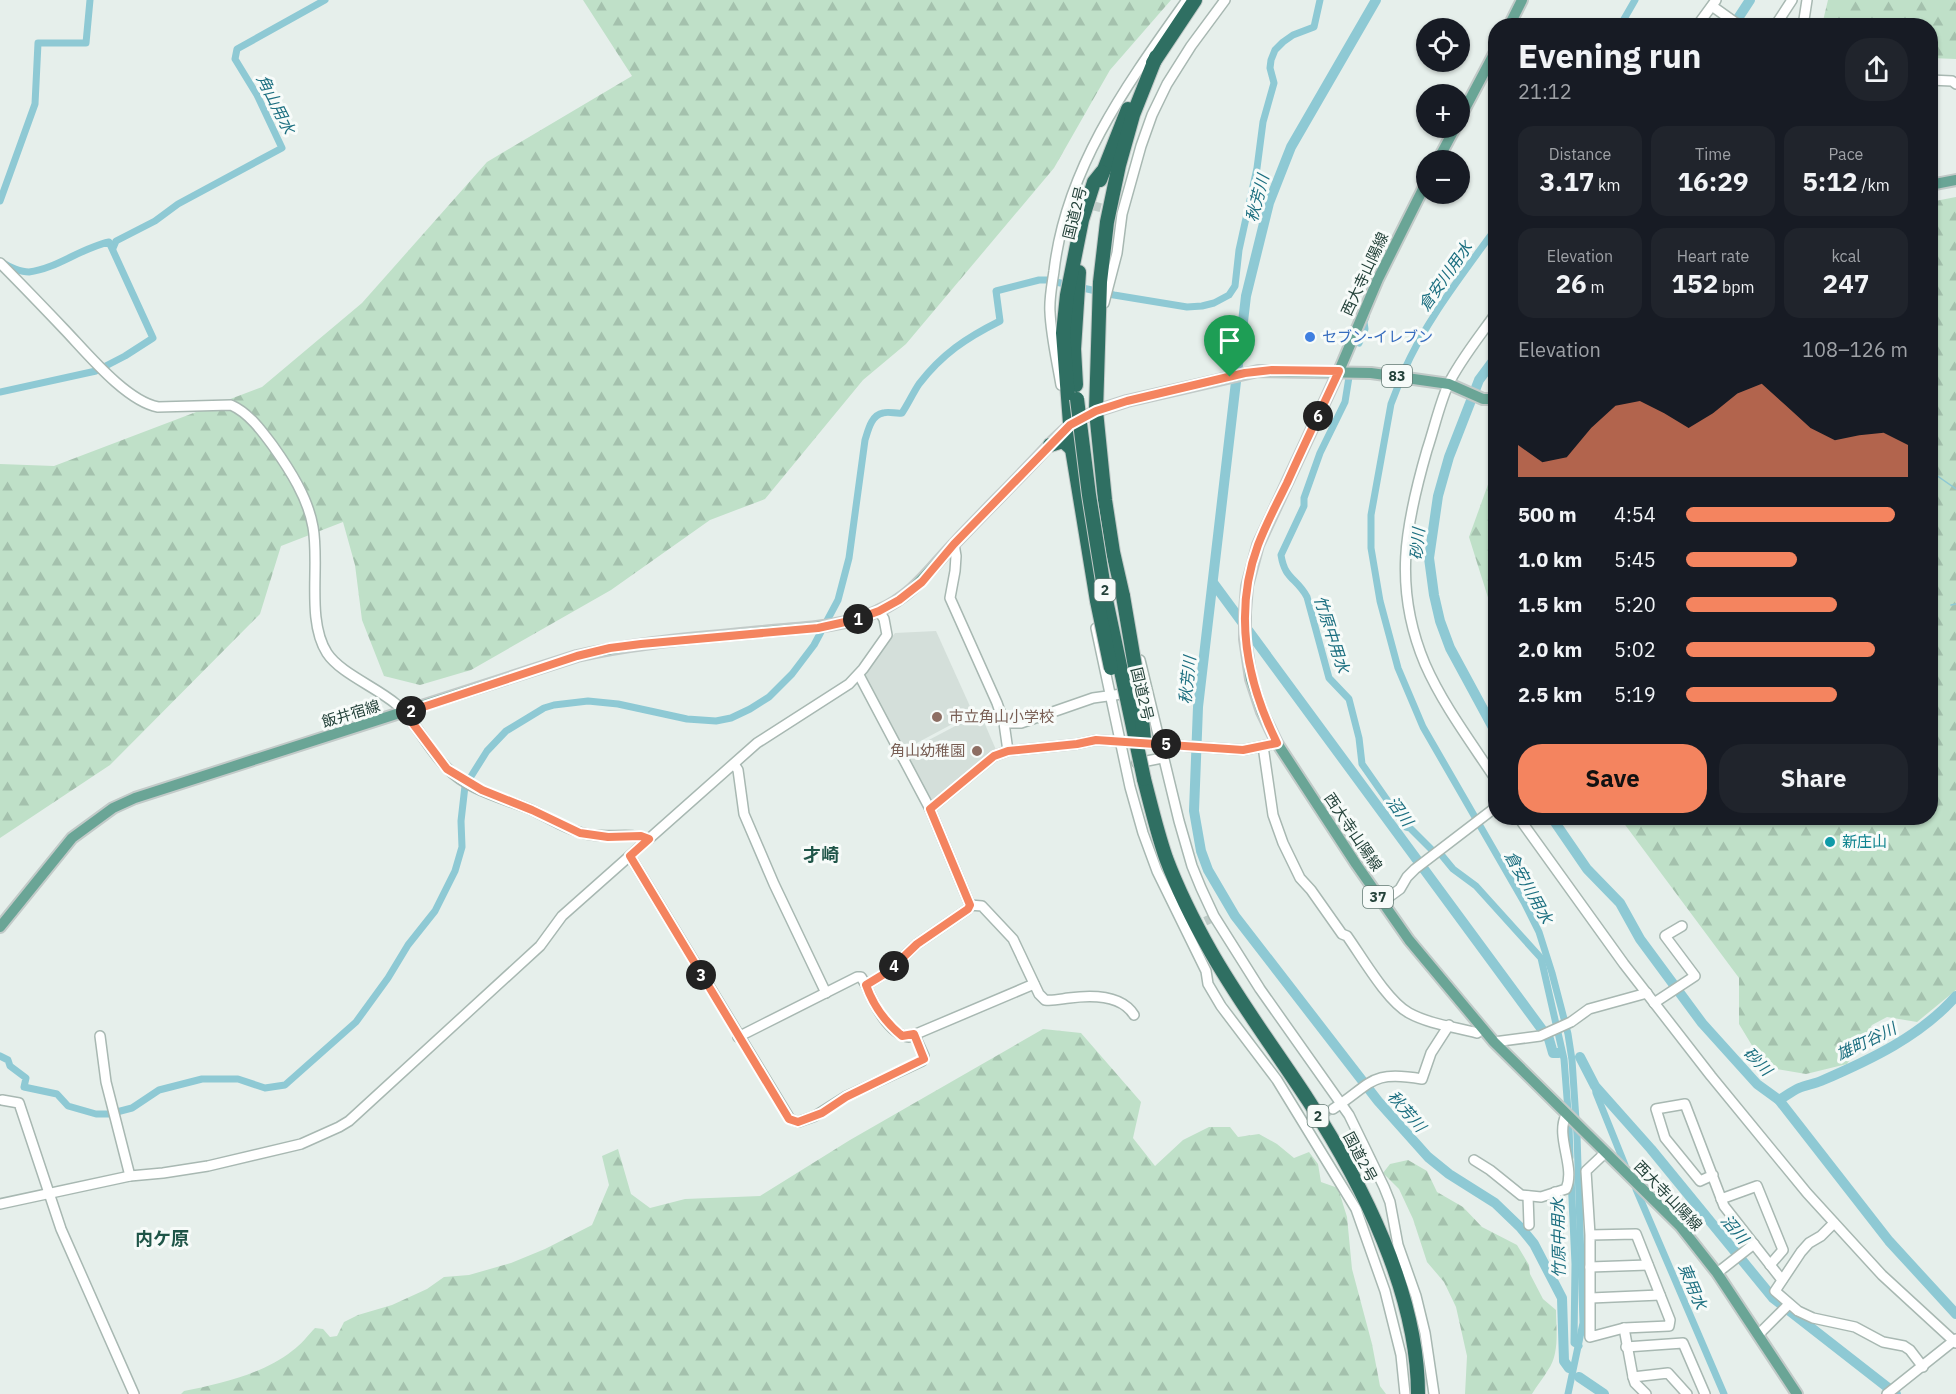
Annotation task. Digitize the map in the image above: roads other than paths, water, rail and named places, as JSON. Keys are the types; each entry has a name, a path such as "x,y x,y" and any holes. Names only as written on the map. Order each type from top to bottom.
{"highway":[{"name":"国道2号","path":"1195,0 1156,57 1125,115 1102,172 1074,278 1072,296 1077,399 1089,495 1106,600 1148,785 1168,844 1167,859 1187,907 1212,953 1327,1131 1365,1202 1383,1244 1407,1314 1418,1394"},
{"path":"1148,785 1123,596 1105,500 1096,411 1097,350 1107,222 1133,115 1156,57"},
{"path":"1072,296 1064,351 1072,449 1097,601 1116,690 1136,763 1148,785"},
{"path":"1050,445 1064,441 1072,449"}],"main road":[{"path":"1513,18 1522,0"},
{"path":"1470,99 1488,65"},
{"path":"1938,183 1956,180"},
{"name":"西大寺山陽線","path":"1416,203 1378,279 1339,371 1258,545 1247,586 1245,612 1245,639 1251,679 1262,712 1277,743 1409,940 1494,1042 1680,1226 1717,1273 1797,1394"},
{"name":"飯井宿線","path":"0,927 72,838 112,808 158,790 405,713 577,656 641,644 818,628 854,620 879,611 899,600 922,582 954,544 1050,445 1070,419 1127,401 1245,373 1272,370 1371,373 1451,385 1488,399"}],"street":[{"path":"1070,419 1061,384 1050,312 1053,276 1062,228 1075,200 1088,154 1097,135 1134,75 1187,0"},
{"path":"1104,282 1117,253 1119,213 1157,104 1191,46 1225,0"},
{"path":"1780,18 1792,0"},
{"path":"1804,18 1807,0"},
{"path":"1703,18 1714,3 1731,18"},
{"path":"1938,80 1952,81 1956,84"},
{"path":"0,263 104,371 136,398 148,405 158,407 231,405 240,409 254,422 286,464 308,508 313,527 317,625 326,652 348,672 384,694 405,713 447,769 482,790 580,833 608,837 641,836 649,839"},
{"path":"1488,326 1451,385 1434,427 1411,514 1405,547 1405,585 1411,620 1428,670 1440,696 1488,768"},
{"path":"1082,504 1105,500 1118,544 1132,622 1162,758 1192,866 1212,917 1365,1146 1390,1202 1398,1245 1416,1296 1425,1333 1434,1394"},
{"path":"1088,538 1082,544 1096,629 1132,795 1150,853 1188,930 1206,971 1208,984 1308,1122 1356,1209 1385,1291 1398,1342 1405,1394"},
{"path":"954,544 955,571 950,598 997,703 1004,723 1008,751"},
{"path":"0,1204 130,1176 208,1166 301,1144 349,1121 540,946 562,916 757,743 849,684 859,675 887,635 886,626 879,611"},
{"path":"1096,629 1132,622"},
{"path":"859,675 930,809 970,905"},
{"path":"1004,723 1021,723 1094,698 1147,690"},
{"path":"930,809 994,756 1008,751 1096,740 1243,750 1277,743"},
{"path":"1263,746 1273,815 1283,843 1300,878 1342,934 1347,936 1396,1003 1408,1012 1428,1021 1477,1033 1482,1029"},
{"path":"1126,766 1162,758"},
{"path":"734,764 738,770 744,814 774,884 826,993"},
{"path":"1382,902 1400,889 1415,869 1488,813"},
{"path":"1524,825 1647,993 1658,1000 1792,1175 1882,1275 1955,1341 1888,1394"},
{"path":"630,856 738,1037 784,1111 794,1122 822,1113 846,1097 922,1061 924,1056 914,1034"},
{"path":"970,905 982,906 1014,939 1034,984 1045,1000 1085,997 1112,999 1127,1005 1134,1015"},
{"path":"866,985 889,971 917,944 968,909 970,905"},
{"path":"1658,1000 1695,976 1665,936 1682,926"},
{"path":"738,1037 857,977 863,979 871,1000 894,1030 902,1036 914,1034 1034,984"},
{"path":"1494,1042 1540,1036 1571,1022 1589,1009 1647,993"},
{"path":"1337,1106 1372,1080 1383,1076 1398,1075 1422,1079 1431,1053 1449,1025"},
{"path":"100,1036 106,1082 130,1176"},
{"path":"2,1100 19,1103 61,1229 134,1394"},
{"path":"1713,1175 1700,1181 1665,1138 1656,1109 1685,1104 1713,1175 1724,1206 1782,1280"},
{"path":"1473,1160 1490,1170 1521,1195 1541,1197 1566,1188 1568,1185 1563,1122 1568,1117"},
{"path":"1590,1235 1636,1234 1670,1320 1669,1326 1624,1328 1590,1337 1590,1235 1586,1171 1605,1154"},
{"path":"1721,1199 1757,1186 1783,1250 1770,1265"},
{"path":"1555,1192 1558,1263"},
{"path":"1528,1196 1529,1225"},
{"path":"1834,1223 1821,1236 1809,1243 1775,1291 1798,1311 1813,1318 1855,1327 1882,1342 1904,1346 1923,1367"},
{"path":"1717,1273 1754,1244"},
{"path":"1590,1267 1648,1265"},
{"path":"1591,1298 1660,1295"},
{"path":"1758,1335 1789,1304"},
{"path":"1624,1328 1633,1377 1635,1383 1646,1394"},
{"path":"1626,1347 1683,1343 1705,1394"},
{"path":"1633,1377 1668,1373 1687,1394"}],"waterway":[{"path":"0,201 35,104 38,43 86,43 90,0"},
{"name":"角山用水","path":"113,248 116,241 155,221 178,204 282,148 257,95 235,59 237,49 325,0"},
{"path":"1056,282 1114,295 1187,307 1214,303 1229,295 1235,286 1239,250 1257,168 1263,122 1274,83 1270,68 1271,60 1275,50 1283,42 1293,35 1314,27 1320,0"},
{"name":"秋芳川","path":"1376,0 1291,147 1269,203 1246,296 1198,707 1194,811 1201,851 1208,870 1235,916 1378,1101 1428,1157 1449,1174 1495,1203 1534,1244 1562,1298 1564,1361 1569,1368"},
{"name":"倉安川用水","path":"1625,18 1635,0"},
{"name":"砂川","path":"1738,18 1750,0"},
{"name":"倉安川用水","path":"1403,373 1434,316 1488,239"},
{"path":"0,392 96,371 153,338 109,242 59,263 29,272 3,263"},
{"path":"0,1056 8,1060 10,1066 26,1078 24,1087 57,1094 68,1106 96,1114 109,1114 132,1108 159,1090 202,1079 238,1079 265,1088 285,1085 356,1022 388,978 408,945 435,911 455,871 462,847 461,821 465,786 487,751 506,731 544,708 588,701 618,704 687,719 716,721 731,718 750,709 769,697 792,674 814,645 838,600 849,558 865,440 873,420 883,413 902,413 919,384 946,355 965,340 1000,321 996,291 1039,280 1049,280"},
{"name":"竹原中用水","path":"1359,343 1365,329 1366,317"},
{"name":"砂川","path":"1488,368 1479,380 1449,457 1438,496 1429,558 1440,621 1450,648 1488,718"},
{"name":"竹原中用水","path":"1349,377 1345,402 1320,453 1304,498 1304,506 1281,555 1288,574 1307,597 1329,678 1349,699 1359,738 1362,764 1406,827 1410,828 1433,851"},
{"name":"倉安川用水","path":"1400,381 1391,404 1371,515 1371,548 1380,601 1398,668 1423,727 1539,932 1568,1034 1577,1135 1583,1323 1568,1394"},
{"path":"1938,476 1956,489"},
{"name":"沼川","path":"1214,584 1549,1039 1553,1053 1559,1053"},
{"path":"1951,605 1956,604"},
{"name":"砂川","path":"1557,825 1587,869 1620,903 1640,939 1702,1023 1757,1084 1779,1100 1889,1241 1956,1314"},
{"name":"竹原中用水","path":"1439,852 1453,869 1476,886 1541,958 1564,1059 1568,1111"},
{"name":"雄町谷川","path":"1779,1100 1796,1089 1839,1073 1894,1046 1927,1023 1956,996"},
{"name":"沼川","path":"1580,1057 1595,1086 1651,1149 1773,1298 1896,1394"},
{"name":"東用水","path":"1595,1086 1625,1165"},
{"name":"竹原中用水","path":"1569,1126 1570,1157"},
{"name":"竹原中用水","path":"1571,1177 1575,1264 1574,1343 1579,1346"},
{"name":"東用水","path":"1636,1189 1724,1394"},
{"name":"秋芳川","path":"1579,1377 1604,1394"}],"tunnel":[{"path":"1079,202 1113,211"},
{"path":"1193,927 1210,919"},
{"path":"1313,1120 1333,1109"}],"place":[{"name":"セブン-イレブン","path":"1310,337"},
{"name":"市立角山小学校","path":"937,717"},
{"name":"角山幼稚園","path":"977,751"},
{"name":"新庄山","path":"1830,842"}],"district":[{"name":"才崎","path":"821,855"},
{"name":"内ケ原","path":"162,1239"}]}
